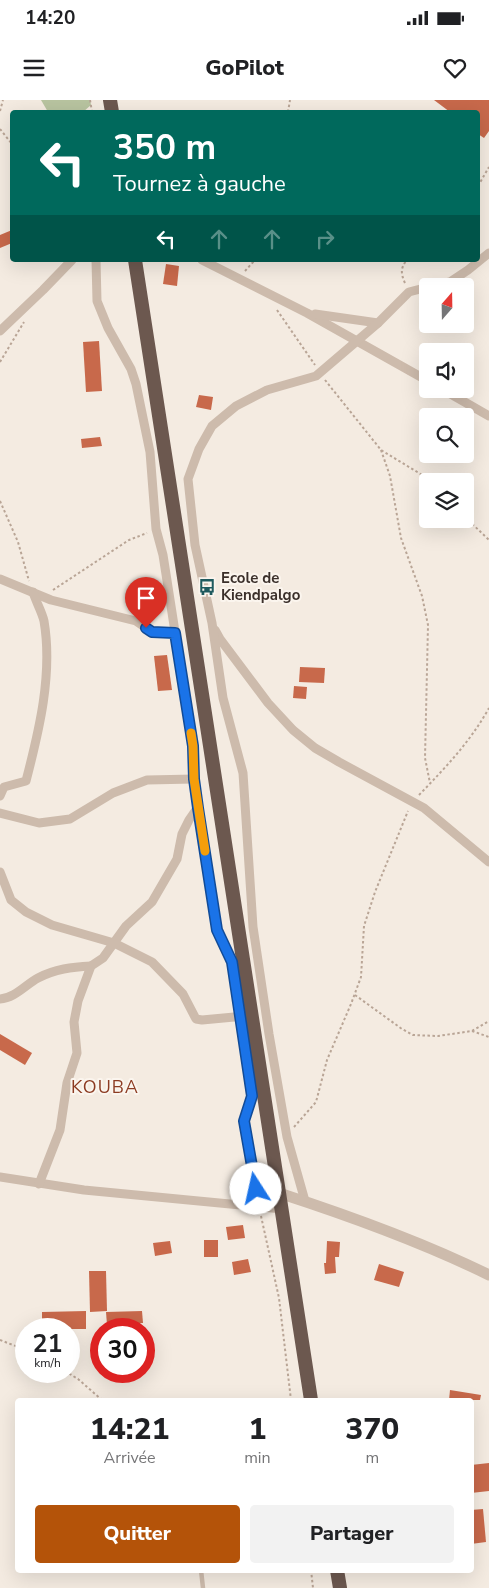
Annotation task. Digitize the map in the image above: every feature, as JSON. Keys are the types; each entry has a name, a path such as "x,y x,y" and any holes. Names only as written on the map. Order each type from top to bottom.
{"highway":[{"path":"134,262 246,1015 282,1209 311,1398"},
{"path":"338,1573 340,1588"}],"street":[{"path":"0,331 70,262"},
{"path":"96,262 97,301 108,328 132,369 150,452 156,529 163,555 193,746 194,779 217,930 232,962 246,1015 252,1096 244,1121 259,1206"},
{"path":"206,262 307,312 419,376"},
{"path":"456,278 478,262"},
{"path":"305,1201 287,1137 269,1034 253,927 243,773 223,698 212,623 195,546 188,479 199,449 212,426 236,406 267,390 316,376 378,323 409,292 419,289"},
{"path":"307,312 378,323"},
{"path":"458,398 489,416"},
{"path":"0,579 43,596 136,621 152,632 175,633"},
{"path":"0,796 4,787 26,782 36,743 45,686 47,649 43,620 33,592"},
{"path":"212,623 220,639 268,702 293,730 316,748 424,808 489,862"},
{"path":"0,813 39,823 70,819 113,793 147,780 194,779"},
{"path":"0,999 10,996 38,978 64,968 91,966 103,958 126,926 152,902 178,858 182,834 188,820 198,808"},
{"path":"0,872 12,900 26,912 52,925 114,943 152,962 183,994 196,1019 246,1015"},
{"path":"38,1184 60,1130 67,1083 78,1053 74,1022 78,1001 91,966"},
{"path":"0,1177 84,1190 282,1209"},
{"path":"279,1193 391,1234 489,1275"}],"lane":[{"path":"201,1573 203,1588"}],"path":[{"path":"0,111 3,100"},
{"path":"0,129 10,142"},
{"path":"480,183 489,167"},
{"path":"238,278 253,262"},
{"path":"405,262 401,274 409,292"},
{"path":"275,307 329,385 381,450 390,476 401,538 422,596 428,625 425,758 430,784"},
{"path":"0,362 24,322"},
{"path":"381,450 419,473"},
{"path":"0,501 18,542 33,592"},
{"path":"474,526 489,540"},
{"path":"43,596 129,540 156,529"},
{"path":"287,1137 316,1102 327,1060 361,977 364,926 375,892 413,801 476,731 489,708"},
{"path":"355,994 413,1035 438,1036 472,1031 489,1021"},
{"path":"472,1031 489,1037"},
{"path":"259,1206 279,1298 291,1398"},
{"path":"0,1340 15,1346"},
{"path":"80,1382 100,1398"},
{"path":"311,1573 313,1588"}],"green space":[{"path":"41,100 90,100 91,105 85,110 47,110"}],"building":[{"path":"434,100 489,100 489,131 484,138 480,135 480,110 447,110"},
{"path":"10,231 10,244 0,248 0,235"},
{"path":"166,264 179,266 177,286 163,284"},
{"path":"99,341 102,391 86,392 83,342"},
{"path":"199,395 213,397 211,410 196,407"},
{"path":"100,437 102,446 82,448 81,439"},
{"path":"167,655 172,690 158,691 154,656"},
{"path":"300,667 325,668 324,683 299,682"},
{"path":"294,686 307,687 306,699 293,698"},
{"path":"0,1034 32,1053 25,1065 0,1050"},
{"path":"243,1225 245,1238 228,1240 226,1227"},
{"path":"204,1240 218,1240 218,1257 204,1257"},
{"path":"170,1241 172,1253 155,1256 153,1243"},
{"path":"327,1241 340,1242 339,1257 335,1257 336,1273 325,1274 324,1263 326,1263"},
{"path":"248,1259 251,1272 234,1275 232,1262"},
{"path":"379,1264 404,1272 399,1287 374,1280"},
{"path":"89,1271 106,1271 107,1311 90,1312"},
{"path":"86,1311 86,1329 80,1329 80,1318 42,1318 42,1312"},
{"path":"142,1311 143,1318 106,1318 106,1312"},
{"path":"450,1390 481,1395 480,1400 474,1400 474,1398 449,1398"},
{"path":"489,1463 489,1491 474,1493 474,1465"},
{"path":"483,1509 486,1542 474,1544 474,1510"}],"slow traffic":[{"path":"191,733 194,779 205,851"}],"place":[{"name":"Ecole de Kiendpalgo","path":"207,587"}],"district":[{"name":"KOUBA","path":"105,1087"}],"route":[{"path":"146,628 152,632 175,633 193,746 194,779 217,930 232,962 252,1096 244,1121 256,1189"}]}
